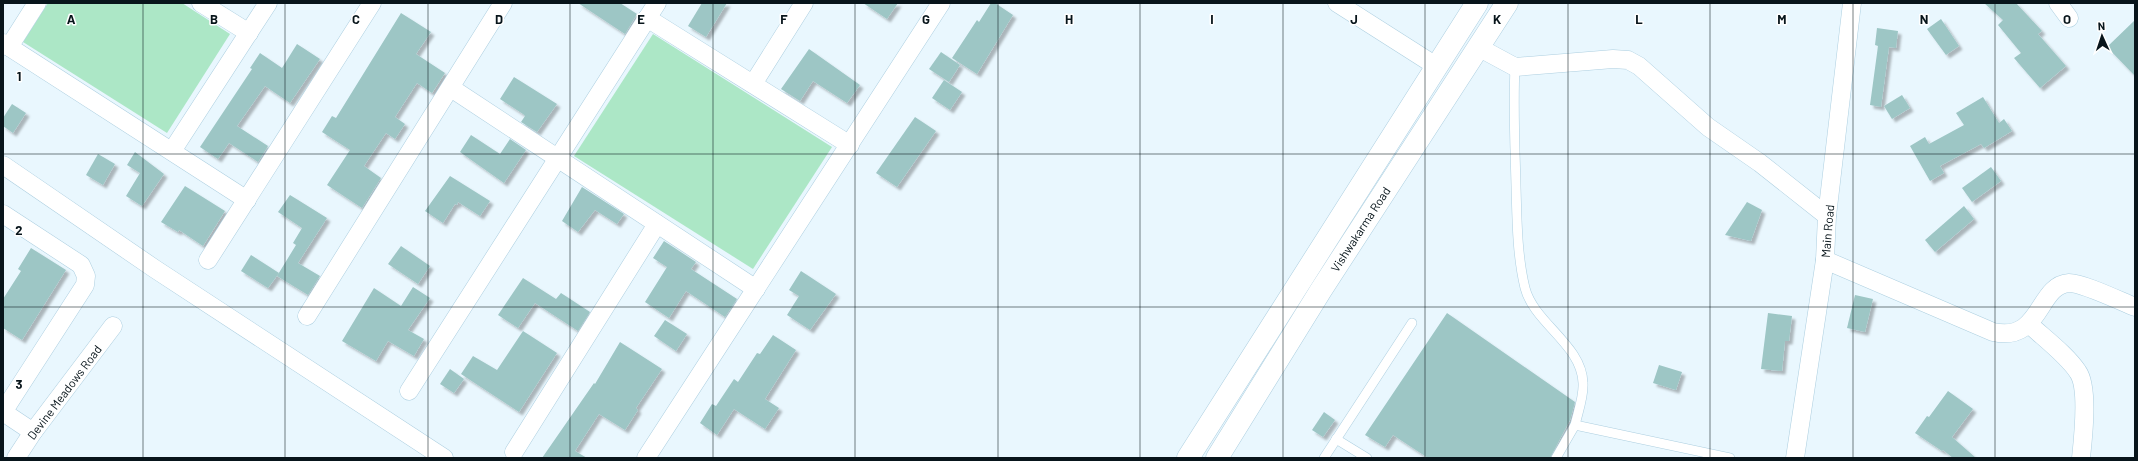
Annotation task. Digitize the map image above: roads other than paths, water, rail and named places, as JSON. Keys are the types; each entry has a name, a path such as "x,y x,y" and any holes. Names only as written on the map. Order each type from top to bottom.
{"main road":[{"name":"Vishwakarma Road","path":"1188,458 1477,3"},
{"name":"Vishwakarma Road","path":"1217,458 1321,290 1507,3"},
{"path":"1366,178 1384,192"}],"street":[{"path":"37,3 6,45 247,200"},
{"path":"201,3 249,33"},
{"path":"172,151 268,3"},
{"path":"208,260 372,3"},
{"path":"307,316 503,3"},
{"path":"753,84 804,3"},
{"path":"646,458 941,3"},
{"path":"1337,3 1436,66"},
{"name":"Main Road","path":"1795,458 1825,260 1827,216 1852,3"},
{"path":"2058,3 2069,18"},
{"path":"409,391 652,10 753,84 850,145"},
{"path":"1478,48 1515,67 1613,59 1628,60 1652,76 1708,128 1760,163 1827,216"},
{"path":"451,88 756,289"},
{"path":"3,165 155,269 444,458"},
{"path":"3,214 81,266 86,276 84,285 3,412 33,432"},
{"path":"514,452 658,224"},
{"path":"1825,260 1993,332 2004,334 2016,333 2029,324 2054,290 2064,284 2078,285 2135,307"},
{"path":"2029,324 2079,373 2083,388 2084,428 2081,458"},
{"name":"Devine Meadows Road","path":"16,458 33,432 112,326"}],"lane":[{"path":"1515,67 1513,102 1521,270 1526,291 1533,306 1570,350 1582,373 1582,393 1575,425 1556,458"},
{"path":"1324,458 1412,323"},
{"path":"1575,425 1730,458"},
{"path":"1336,439 1366,458"}]}
